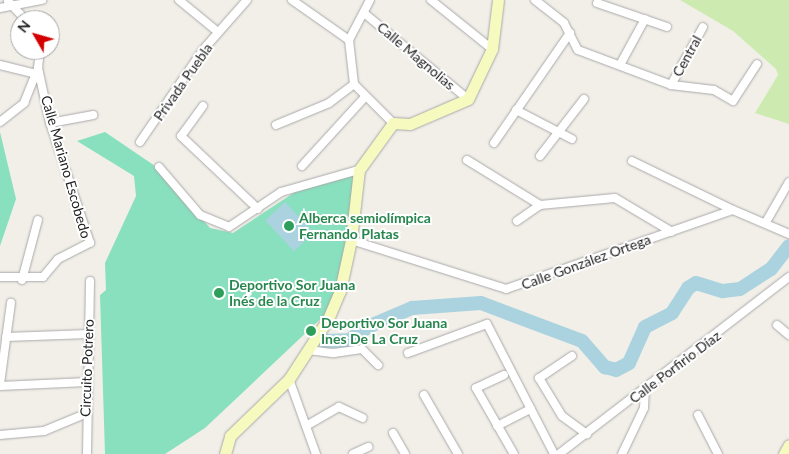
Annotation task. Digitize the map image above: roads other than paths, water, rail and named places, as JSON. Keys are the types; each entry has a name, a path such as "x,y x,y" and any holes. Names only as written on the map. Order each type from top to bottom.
{"street":[{"path":"5,4 42,0"},
{"path":"179,0 218,32"},
{"name":"Privada Puebla","path":"140,142 218,32 247,0"},
{"path":"292,0 349,40"},
{"path":"370,0 349,40 354,84 364,98 393,123 410,124 468,99 492,49 498,0"},
{"path":"431,0 492,49"},
{"path":"535,0 570,33 578,50 621,63 671,85 707,88 733,101 757,64"},
{"path":"597,3 667,27"},
{"name":"Calle Magnolias","path":"364,13 468,99"},
{"path":"621,63 645,19"},
{"name":"Central","path":"671,85 703,27"},
{"path":"494,142 570,33"},
{"name":"Calle Mariano Escobedo","path":"0,276 22,280 43,277 58,260 90,243 50,123 37,71 39,60"},
{"path":"0,65 37,71 24,103 0,122"},
{"path":"276,125 329,103 354,84"},
{"path":"302,166 364,98"},
{"path":"540,156 556,132 584,99"},
{"path":"203,106 181,136 258,209"},
{"path":"516,110 572,139"},
{"path":"50,123 93,115"},
{"path":"225,454 240,423 289,379 308,350 340,291 351,240 359,170 393,123"},
{"path":"467,160 540,204"},
{"path":"632,161 733,210 766,222 789,234"},
{"path":"159,167 200,215 221,226 239,224 281,192 359,170"},
{"path":"766,222 789,182"},
{"path":"517,220 540,204 614,198 672,232"},
{"name":"Calle González Ortega","path":"351,240 506,289 733,210"},
{"path":"22,280 38,220"},
{"name":"Calle Porfirio Díaz","path":"559,454 645,390 789,277"},
{"name":"Circuito Potrero","path":"87,454 85,414 90,281"},
{"path":"11,303 0,385 87,382"},
{"path":"408,353 487,324 554,454"},
{"path":"777,325 789,335"},
{"path":"6,337 89,334"},
{"path":"308,350 334,353 362,349 378,365"},
{"path":"572,356 539,378 562,416 586,434"},
{"path":"504,375 476,388 514,454"},
{"path":"289,379 316,454"},
{"path":"622,454 644,408 645,390"},
{"path":"424,395 458,454"},
{"path":"306,426 339,407 363,418"},
{"path":"497,426 531,409"},
{"path":"0,435 44,431 85,414"},
{"path":"698,415 718,454"},
{"path":"393,433 405,454"},
{"path":"784,454 789,445"},
{"path":"353,454 368,447"}],"water":[{"name":"Alberca semiolímpica Fernando Platas","path":"285,202 314,233 294,251 265,220"}],"waterway":[{"path":"325,341 349,340 370,326 412,308 481,303 582,341 605,367 616,370 629,363 645,327 672,313 688,288 696,283 723,291 740,289 771,269 789,246"}],"place":[{"name":"Alberca semiolímpica Fernando Platas","path":"289,226"},
{"name":"Deportivo Sor Juana Inés de la Cruz","path":"219,293"},
{"name":"Deportivo Sor Juana Ines De La Cruz","path":"311,331"}]}
